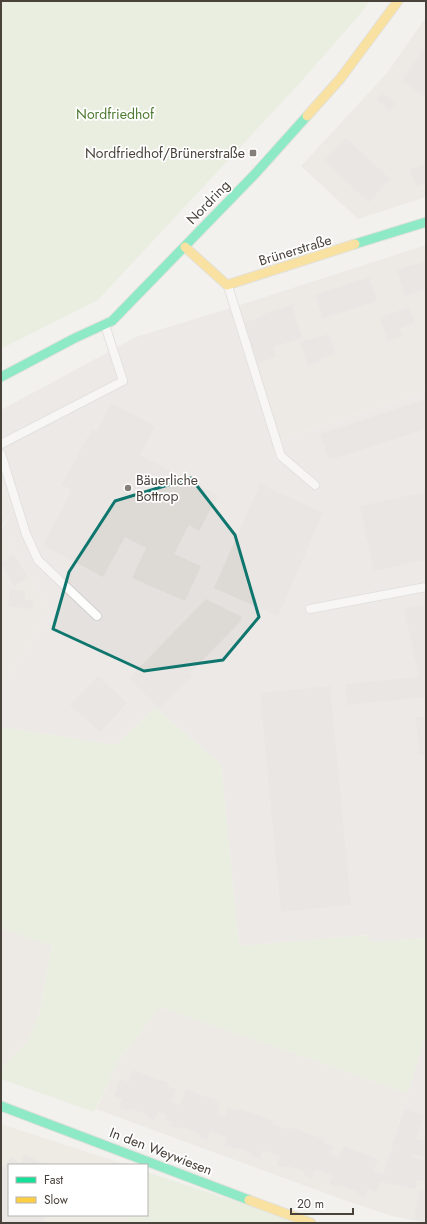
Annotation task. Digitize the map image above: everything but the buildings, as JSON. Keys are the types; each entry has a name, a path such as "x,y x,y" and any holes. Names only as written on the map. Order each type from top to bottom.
{"street":[{"name":"Nordring","path":"1,377 75,338 112,321 255,174 340,80 398,1"},
{"name":"Brünerstraße","path":"227,286 426,222"},
{"path":"185,247 227,286"},
{"name":"In den Weywiesen","path":"1,1106 311,1223"}],"lane":[{"path":"227,286 281,456 315,485"},
{"path":"1,444 123,381 104,325"},
{"path":"1,454 26,534 38,560 97,616"},
{"path":"310,609 426,587"}],"highlighted area":[{"path":"191,478 235,535 259,617 223,660 144,671 53,629 69,572 115,501"}],"shaded area":[{"path":"426,17 426,197 358,219 301,166 387,73"},
{"path":"426,245 426,391 280,440 237,306"},
{"path":"237,306 280,440 426,391 426,938 368,942 368,935 239,946 221,764 155,708 116,745 1,727 1,690 51,611 1,530 13,509 1,485 1,410 136,337"},
{"path":"1,485 13,509 1,528"},
{"path":"1,530 51,611 1,690"},
{"path":"1,928 52,945 39,1015 27,1043 1,1068"},
{"path":"160,1007 408,1093 398,1126 426,1134 426,1223 392,1216 344,1200 96,1109 119,1060"},
{"path":"426,1033 426,1134 398,1126"},
{"path":"1,1124 124,1164 8,1164 8,1216 126,1216 128,1223 1,1223"}],"green space":[{"name":"Nordfriedhof","path":"1,1 369,1 361,13 299,84 98,300 1,349"},
{"path":"155,708 221,764 239,946 369,935 369,942 426,938 426,1033 408,1093 160,1007 119,1060 94,1112 1,1079 1,1068 27,1043 39,1015 52,946 1,928 1,727 116,745"},
{"path":"148,1172 301,1223 128,1223 126,1216 148,1216"}],"traffic: fast":[{"path":"1,377 75,338 112,321 255,174 307,116"},
{"path":"355,244 426,222"},
{"path":"1,1106 249,1200"}],"traffic: slow":[{"path":"307,116 340,79 398,1"},
{"path":"185,247 227,285 355,244"},
{"path":"249,1200 311,1223"}],"place":[{"name":"Nordfriedhof/Brünerstraße","path":"253,153"},
{"name":"Bäuerliche Bottrop","path":"128,488"}]}
